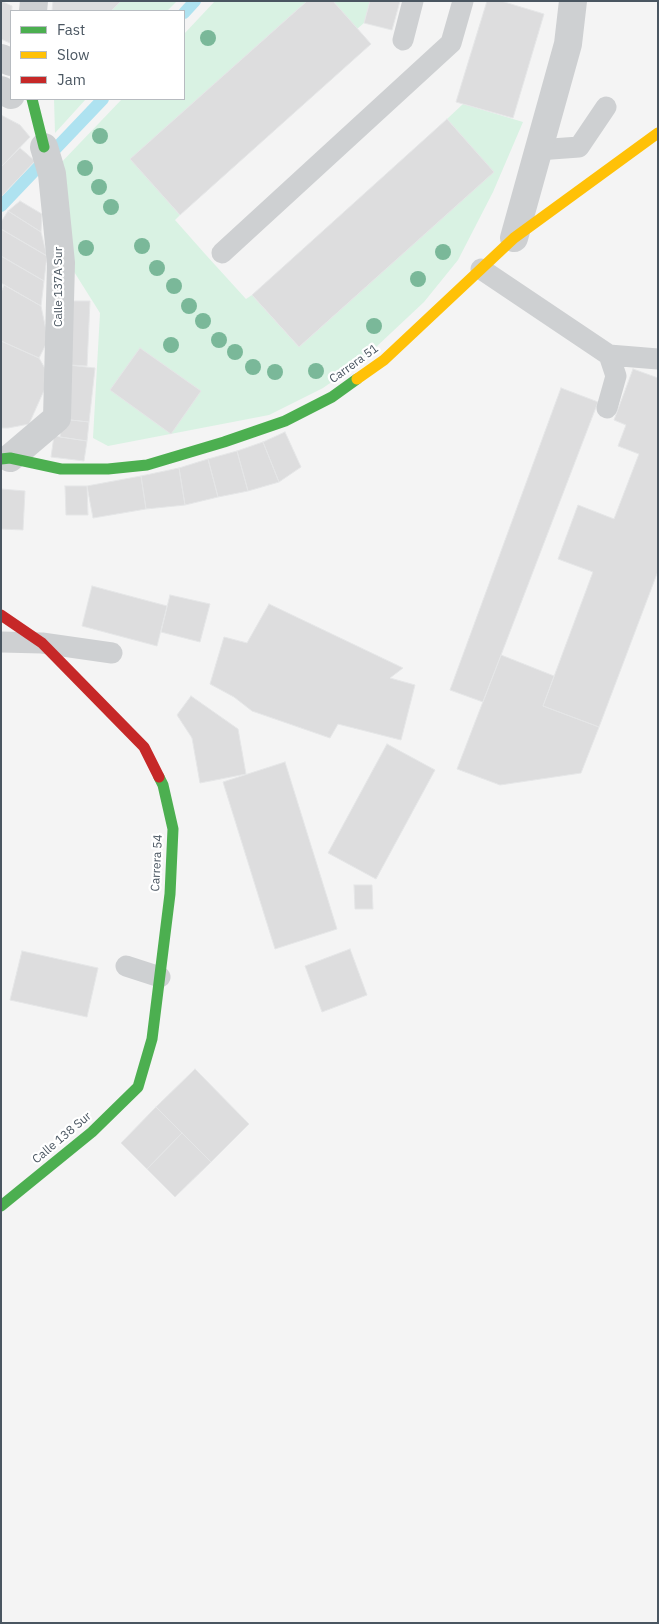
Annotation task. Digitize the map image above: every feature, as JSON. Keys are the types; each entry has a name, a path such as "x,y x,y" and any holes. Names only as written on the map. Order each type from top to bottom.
{"street":[{"path":"514,238 568,44 573,1"},
{"name":"Calle 137A Sur","path":"6,458 57,418 61,263 52,174 44,147 24,100"},
{"name":"Carrera 51","path":"6,458 61,469 108,469 147,465 286,421 332,397 384,360 514,238 658,133"},
{"name":"Carrera 54","path":"1,615 42,643 144,747 163,785 173,829 170,894 152,1039 138,1087"},
{"name":"Calle 138 Sur","path":"1,1206 92,1132 138,1087"}],"lane":[{"path":"402,40 413,1"},
{"path":"222,254 451,43 463,1"},
{"path":"538,150 579,147 606,106"},
{"path":"481,269 609,355 658,359"},
{"path":"607,408 616,376 609,355"},
{"path":"1,642 42,643 112,653"},
{"path":"126,966 160,976"}],"green space":[{"path":"121,1 177,1 168,10 112,10"},
{"path":"215,1 307,1 131,159 180,215 175,220 206,255 246,299 252,295 299,347 493,172 447,119 463,104 523,122 493,192 458,260 424,302 359,363 323,388 269,415 108,446 93,438 100,313 66,259 57,167 121,100 185,100 185,33"},
{"path":"333,1 370,1 364,23 357,29"},
{"path":"54,100 85,100 55,133"}],"building":[{"path":"1,1 12,6 12,10 10,10 10,43 1,39"},
{"path":"53,1 121,1 112,10 52,10"},
{"path":"307,1 333,1 371,44 180,215 130,159"},
{"path":"370,1 400,1 392,30 364,23"},
{"path":"487,1 501,1 544,14 513,118 456,102"},
{"path":"1,115 20,125 30,137 1,167"},
{"path":"447,119 494,172 299,347 252,295"},
{"path":"20,148 35,161 1,197 1,167"},
{"path":"20,201 42,214 41,232 8,211"},
{"path":"8,211 41,232 47,256 1,229 1,222"},
{"path":"1,229 47,256 44,281 1,256"},
{"path":"1,256 44,281 41,306 1,283"},
{"path":"4,285 41,306 48,340 39,358 1,341 1,293"},
{"path":"73,301 90,301 87,366 71,365"},
{"path":"1,341 39,358 50,377 29,424 1,428"},
{"path":"140,348 201,391 171,434 110,390"},
{"path":"68,365 95,368 89,422 62,419"},
{"path":"633,369 658,378 658,571 599,727 543,706 593,572 558,559 578,505 614,519 639,454 618,446 626,425 614,420"},
{"path":"561,388 598,402 483,702 450,690"},
{"path":"62,419 89,422 87,441 60,437"},
{"path":"285,432 301,467 279,482 263,442"},
{"path":"54,436 87,441 84,461 51,457"},
{"path":"263,442 279,482 248,491 237,451"},
{"path":"237,451 248,491 218,497 208,459"},
{"path":"208,459 218,497 185,505 179,468"},
{"path":"179,468 185,505 146,509 141,476"},
{"path":"141,476 146,509 93,518 87,486"},
{"path":"65,486 87,486 88,515 66,515"},
{"path":"1,489 25,491 23,530 1,529"},
{"path":"92,586 167,606 157,646 82,626"},
{"path":"170,595 210,604 200,642 161,632"},
{"path":"269,604 403,668 390,678 415,685 401,740 338,724 330,738 252,711 234,697 210,684 224,637 247,643"},
{"path":"501,655 554,676 543,706 599,727 581,773 500,785 457,769"},
{"path":"191,696 238,729 246,774 200,783 192,738 177,715"},
{"path":"387,744 435,770 376,879 328,853"},
{"path":"285,762 337,929 275,949 223,782"},
{"path":"354,885 372,885 373,909 355,909"},
{"path":"350,949 367,995 322,1012 305,966"},
{"path":"22,951 98,968 87,1017 10,1000"},
{"path":"195,1069 249,1124 211,1162 156,1107"},
{"path":"156,1107 182,1133 147,1169 121,1143"},
{"path":"182,1133 211,1162 175,1197 147,1169"}],"waterway":[{"path":"185,12 195,1"},
{"path":"1,206 102,100"}],"traffic: fast":[{"path":"32,100 44,147"},
{"path":"1,459 10,458 61,469 108,469 147,465 285,421 332,397 357,379"},
{"path":"1,1206 92,1132 138,1087 152,1039 170,894 173,829 163,785 159,777"}],"traffic: slow":[{"path":"357,379 384,360 514,238 658,133"}],"traffic: jam":[{"path":"1,615 42,643 144,747 159,777"}]}
